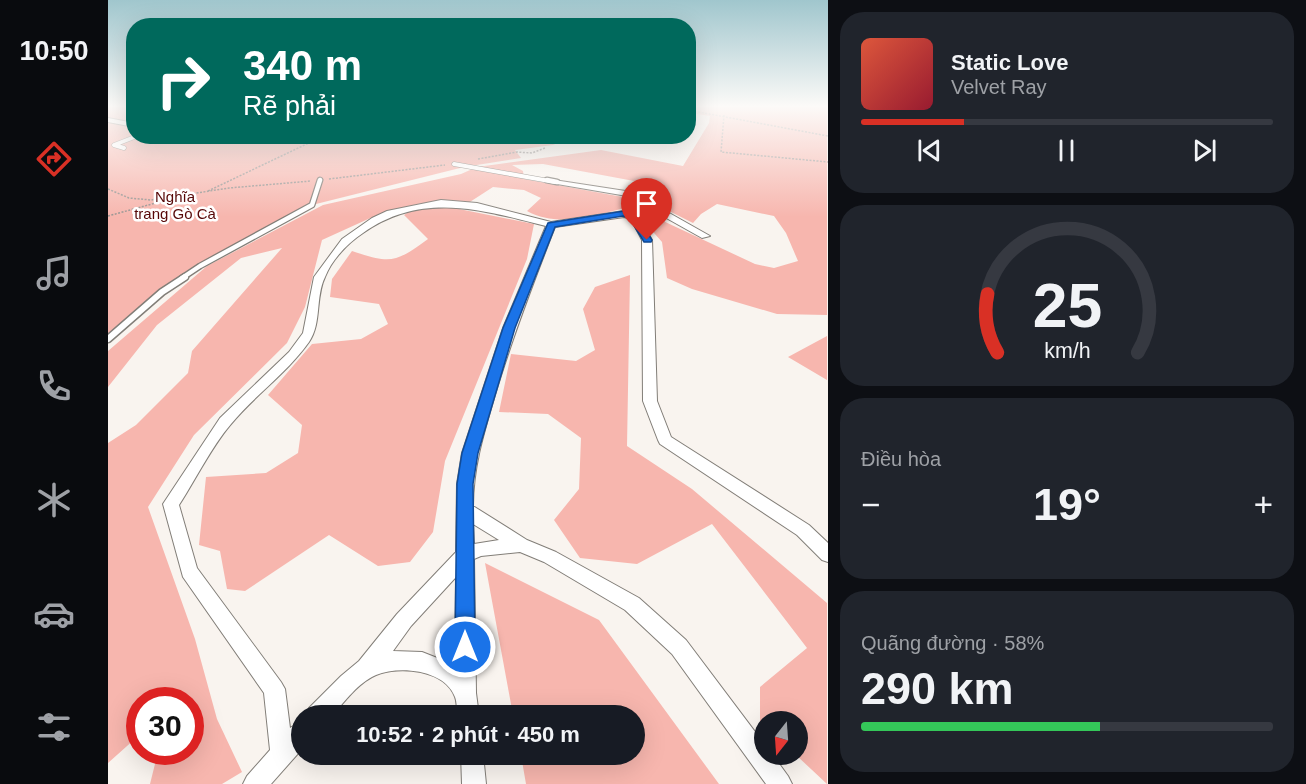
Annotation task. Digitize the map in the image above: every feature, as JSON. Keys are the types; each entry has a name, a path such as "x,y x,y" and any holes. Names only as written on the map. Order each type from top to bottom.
{"street":[{"path":"557,182 629,194 705,236"},
{"path":"282,752 274,689 189,571 171,504 225,421 293,355 309,333 319,278 345,241 375,220 390,213 441,203 477,206 551,225 611,215 634,217 647,240 650,401 665,440 803,530 828,555"},
{"path":"628,215 647,203"},
{"path":"467,705 465,484 478,425 509,328 551,225"},
{"path":"464,508 521,545 550,556 632,604 679,647 780,784"},
{"path":"328,705 366,669 404,620 465,555 492,547 521,545"},
{"path":"366,669 386,662 408,662 438,667 456,679 465,693"},
{"path":"255,784 291,743"},
{"path":"473,765 474,784"}],"lane":[{"path":"118,144 114,145 124,148"},
{"path":"454,164 557,182"},
{"path":"108,339 162,292 200,266 312,205 320,180"}],"path":[{"path":"204,193 307,144"},
{"path":"722,144 721,152 828,162"},
{"path":"108,216 167,200"}],"green space":[{"name":"Nghĩa trang Gò Cà","path":"108,144 555,144 515,150 521,158 464,167 316,204 237,246 156,295 108,335"},
{"path":"697,144 827,144 827,315 777,314 692,289 667,278 662,242 647,225 646,213 755,264 774,268 798,261 786,233 774,216 717,204 701,214 693,223 663,208 634,181 543,164 512,165 523,171 524,179 634,199 633,206 593,216 553,219 527,211 541,198 524,190 493,187 459,209 534,224 527,259 445,461 433,532 410,562 378,566 329,535 245,591 227,589 220,551 199,545 206,477 266,473 298,453 302,425 268,395 312,344 361,339 388,324 379,304 330,297 332,279 352,251 376,258 392,259 408,253 428,239 404,215 422,203 377,215 322,240 305,307 287,343 194,435 148,507 195,639 217,719 242,772 222,784 150,784 155,765 204,765 204,687 126,687 126,747 108,763 108,443 136,425 188,373 192,351 282,248 241,258 157,325 108,387 108,351 207,266 323,205 461,174 477,167 601,150 683,166"},
{"path":"630,275 627,446 692,489 827,603 827,784 807,765 808,711 760,711 760,687 807,648 712,524 637,564 580,558 554,520 579,489 581,438 548,414 499,412 511,354 576,361 595,350 583,309 595,287"},
{"path":"827,336 827,380 788,357"},
{"path":"485,563 599,620 719,784 526,784 523,765 645,765 645,705 511,705"}],"route":[{"path":"465,647 465,484 470,453 509,328 551,225 624,214 634,217 647,240"}]}
